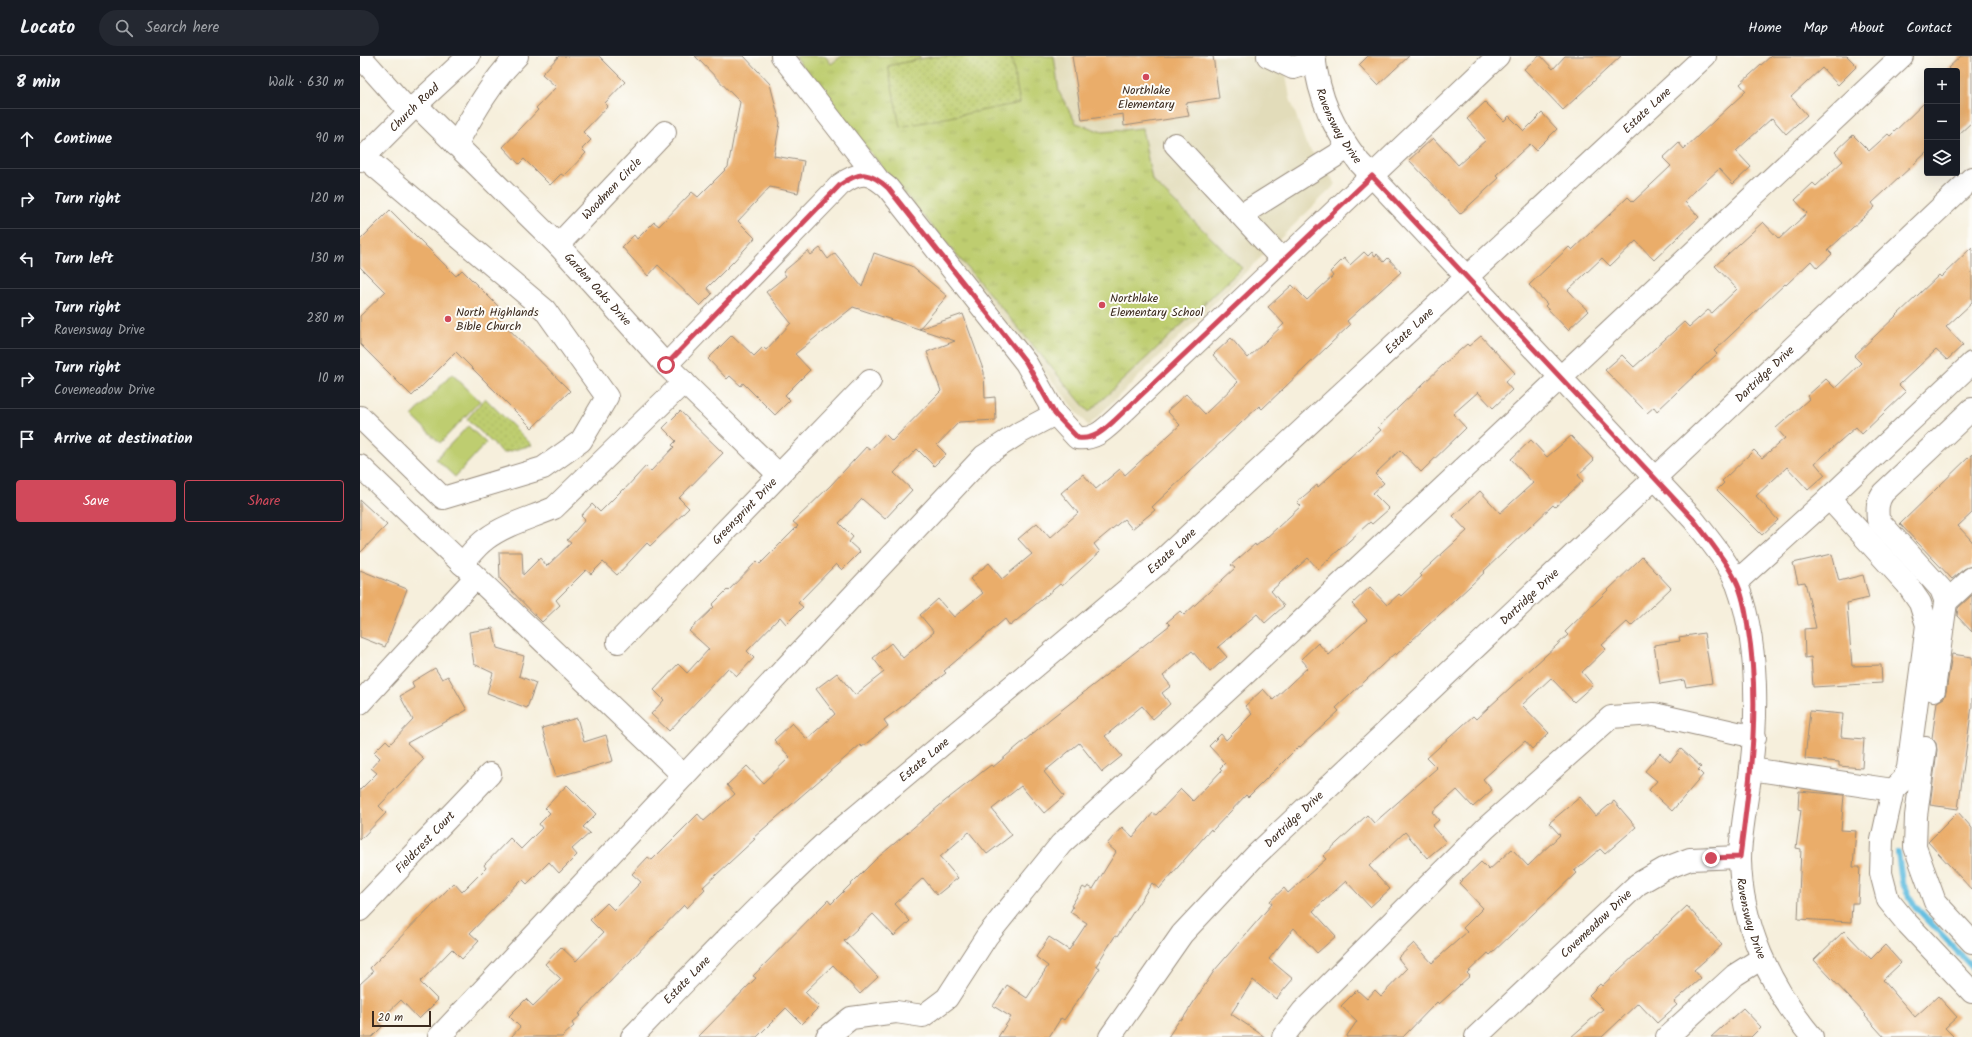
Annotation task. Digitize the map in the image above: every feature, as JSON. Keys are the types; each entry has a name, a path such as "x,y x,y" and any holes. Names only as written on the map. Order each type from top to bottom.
{"street":[{"name":"Garden Oaks Drive","path":"360,56 412,108 456,145 558,245 666,365 779,475"},
{"name":"Church Road","path":"362,159 412,108 469,56"},
{"path":"456,145 491,86 502,71 517,56"},
{"path":"782,56 876,178 888,188 1026,362 1055,414 1078,438 1086,440 1097,436 1498,56"},
{"path":"1268,56 1293,68 1314,58"},
{"name":"Estate Lane","path":"632,1037 779,885 827,841 1160,562 1705,56"},
{"path":"827,1037 851,1018 896,1012 923,1016 947,998 987,936 1061,844 1249,670 1902,56"},
{"name":"Ravensway Drive","path":"1314,58 1319,91 1333,123 1348,148 1372,176 1693,519 1715,549 1736,582 1744,606 1751,645 1755,690 1754,737 1740,857 1741,882 1750,926 1762,958 1774,983 1792,1013 1812,1037"},
{"name":"Woodmen Circle","path":"558,245 665,132"},
{"path":"1175,144 1275,252"},
{"path":"1241,216 1348,148"},
{"path":"360,417 443,498 543,468 581,441 607,397 545,310 362,159"},
{"path":"666,365 840,185 850,178 862,174 876,178"},
{"name":"Dartridge Drive","path":"1110,1037 1182,934 1256,855 1972,178"},
{"path":"1736,582 1829,498 1972,362"},
{"name":"Greensprint Drive","path":"618,642 870,381"},
{"path":"360,703 469,571 484,540 502,529 554,508 684,382"},
{"path":"1972,409 1883,493 1879,500 1877,509 1878,520 1941,589 1946,602 1916,816 1915,847 1935,902 1972,942"},
{"path":"439,1037 984,456 1021,432 1055,414"},
{"path":"360,466 684,776"},
{"path":"1829,498 1908,584 1920,603 1927,625 1908,768 1904,779 1893,790 1882,847 1881,872 1888,900 1906,922 1972,992"},
{"path":"1946,602 1972,578"},
{"path":"1283,1037 1303,1011 1486,828 1610,717 1654,714 1754,737"},
{"path":"1751,769 1893,790"},
{"name":"Fieldcrest Court","path":"360,910 490,774"},
{"name":"Covemeadow Drive","path":"1476,1037 1638,884 1664,869 1690,860 1740,857"},
{"path":"1667,1037 1735,975 1762,958"}],"shaded area":[{"name":"Northlake Elementary School","path":"794,56 1283,56 1290,98 1306,144 1336,184 1088,426"}],"green space":[{"name":"Northlake Elementary School","path":"794,56 825,56 831,64 842,56 920,56 920,59 888,66 1019,103 1011,56 1054,56 1059,92 1076,123 1103,132 1142,128 1152,180 1242,268 1089,412 874,157"},
{"path":"934,56 1011,56 1020,103 900,127 888,66"},
{"path":"452,374 480,401 440,443 412,416"},
{"path":"485,398 532,445 503,453 467,419"},
{"path":"468,426 486,443 455,477 436,459"}],"building":[{"path":"559,56 599,56 625,82 605,103 608,106 583,132 591,140 582,149 586,153 564,176 561,174 550,185 524,159 519,164 503,147 538,110 536,108 556,87 542,74"},
{"path":"695,56 744,56 770,84 780,123 774,156 804,161 798,193 770,187 738,221 755,238 707,288 712,294 700,306 658,265 648,276 622,247 634,235 637,239 654,222 659,226 692,192 698,197 728,167 740,102"},
{"name":"Northlake Elementary","path":"1072,56 1213,56 1219,98 1186,103 1189,116 1124,126 1123,114 1082,120"},
{"path":"1368,56 1409,56 1378,85 1359,65"},
{"path":"1539,56 1541,56 1553,69 1565,56 1621,56 1563,110 1524,69"},
{"path":"1771,56 1847,56 1857,66 1838,85 1822,68 1791,97 1807,115 1786,134 1772,118 1736,151 1751,167 1733,184 1719,169 1684,201 1699,217 1654,260 1636,241 1610,266 1602,258 1568,290 1588,311 1568,330 1545,306 1547,304 1529,285 1569,247 1572,250 1628,197 1633,202 1671,166 1663,158 1679,143 1684,149 1746,91 1740,84"},
{"path":"1961,56 1972,56 1972,122 1960,133 1960,68 1948,68"},
{"path":"1485,102 1504,121 1509,116 1524,131 1542,113 1557,129 1536,150 1530,144 1496,175 1499,178 1460,214 1409,160 1433,138 1458,165 1486,140 1467,119"},
{"path":"1924,103 1924,155 1872,203 1875,207 1828,250 1832,254 1817,268 1811,261 1786,285 1785,284 1714,351 1717,354 1657,411 1654,407 1647,413 1605,370 1622,355 1634,367 1684,322 1689,327 1708,310 1712,313 1737,289 1715,266 1763,222 1779,239 1807,213 1795,200 1813,183 1816,186 1843,161 1835,152 1853,135 1869,151 1888,134 1890,136"},
{"name":"North Highlands Bible Church","path":"390,210 456,276 462,270 498,306 492,312 570,391 532,428 456,352 412,396 360,344 360,316 385,292 360,267 360,240"},
{"path":"1972,247 1972,303 1946,327 1963,345 1947,360 1936,350 1899,385 1906,392 1862,434 1856,427 1815,463 1825,475 1808,490 1787,467 1756,496 1778,520 1762,535 1717,490 1724,483 1722,481 1754,450 1762,458 1785,438 1776,428 1809,399 1807,396 1826,379 1835,388 1861,363 1854,356 1939,275 1941,277"},
{"path":"820,248 828,259 835,253 862,287 874,253 911,266 947,296 919,329 853,307 795,354 810,370 785,395 790,400 775,415 743,383 741,386 730,376 727,379 708,359 732,335 754,356 763,347 766,350 791,323 766,292 786,276 783,272 808,251 811,255"},
{"path":"1364,252 1368,256 1372,252 1375,256 1377,254 1384,262 1388,258 1401,272 1347,321 1350,325 1262,409 1259,406 1152,507 1155,510 1132,529 1124,519 1094,544 1100,552 1062,586 1060,584 1010,626 1005,619 944,671 946,673 884,720 888,726 862,747 860,745 753,838 755,839 703,887 705,889 687,908 684,905 579,1014 581,1015 572,1023 574,1026 562,1037 511,1037 520,1027 509,1016 526,999 533,1006 561,979 545,964 561,947 576,961 603,933 590,920 607,903 614,910 641,882 632,874 648,857 652,860 698,814 704,821 735,794 727,785 747,766 763,783 790,757 774,740 792,723 807,739 835,714 816,689 837,673 855,695 884,672 873,658 891,643 903,658 934,632 920,615 938,599 954,617 983,593 970,579 989,563 1002,579 1032,554 1018,539 1037,523 1050,538 1078,513 1061,493 1083,474 1096,489 1120,469 1125,475 1180,425 1167,411 1186,394 1205,414 1238,382 1213,355 1231,338 1248,358 1284,324 1268,307 1292,285 1307,300 1333,276 1330,272 1344,258 1350,265"},
{"path":"963,314 984,372 985,398 995,397 996,420 959,422 937,445 946,454 934,466 917,449 894,473 912,490 885,519 862,499 839,523 853,537 849,542 860,552 842,570 836,564 798,603 803,607 786,624 780,617 747,651 754,658 737,676 728,668 669,731 651,714 664,700 654,690 678,664 687,673 709,649 689,631 714,607 712,605 757,561 760,564 798,526 793,522 831,485 866,447 870,450 885,434 892,441 941,391 927,352 955,341 919,329"},
{"path":"1481,336 1515,373 1505,382 1512,390 1493,408 1478,392 1453,414 1466,428 1421,472 1400,450 1375,474 1384,483 1373,493 1389,509 1372,524 1370,522 1318,569 1308,558 1271,591 1284,606 1265,623 1257,614 1218,647 1227,657 1210,672 1192,651 1163,676 1171,686 1162,693 1170,704 1153,719 1142,706 1105,736 1122,756 1102,772 1079,743 1044,772 1064,796 1044,813 1021,786 992,809 1012,835 987,854 969,832 940,857 958,878 937,895 923,878 895,904 910,921 894,936 873,914 844,941 878,977 860,994 833,965 805,992 819,1007 802,1024 786,1008 757,1037 698,1037 756,978 753,976 828,900 831,904 876,859 945,801 991,765 993,767 1050,719 1170,625 1167,622 1180,611 1184,615 1235,568 1231,565 1255,544 1256,546 1266,538 1301,506 1297,502 1317,485 1318,487 1381,430 1378,427 1444,364 1467,344 1469,346"},
{"path":"680,411 723,453 679,498 689,508 650,546 647,543 617,575 603,562 591,574 586,570 556,600 560,605 542,622 500,579 499,552 522,552 523,575 540,558 547,566 571,543 567,540 585,520 581,516 592,504 600,512 623,489 624,490 646,466 651,471 674,447 672,445 676,441 663,428"},
{"path":"1571,436 1594,460 1578,475 1583,481 1555,507 1553,505 1484,571 1485,572 1396,655 1395,653 1336,708 1339,711 1300,747 1299,746 1248,797 1246,795 1212,831 1211,829 1159,889 1152,883 1096,966 1100,968 1090,983 1064,1020 1061,1018 1049,1037 998,1037 1011,1017 993,1006 1007,985 1027,998 1048,966 1036,957 1049,937 1069,950 1087,923 1070,912 1073,907 1071,906 1083,887 1086,889 1088,886 1093,889 1116,852 1107,844 1122,827 1133,837 1153,813 1156,815 1181,789 1193,801 1222,770 1220,768 1225,763 1209,746 1221,734 1226,740 1252,714 1245,706 1263,689 1273,700 1308,667 1301,659 1318,643 1329,655 1367,620 1352,604 1370,587 1387,605 1399,594 1401,596 1422,576 1420,574 1467,531 1453,516 1480,491 1500,513 1533,483 1511,459 1531,440 1547,457"},
{"path":"1972,454 1972,513 1958,526 1972,541 1972,566 1964,569 1952,579 1900,524"},
{"path":"360,500 387,525 360,553"},
{"path":"1832,554 1839,581 1863,575 1869,598 1847,603 1852,666 1881,665 1882,683 1813,687 1811,657 1805,658 1804,629 1816,628 1805,582 1798,583 1793,563"},
{"path":"1642,557 1671,588 1631,626 1627,622 1602,645 1606,649 1582,672 1593,685 1574,702 1551,678 1522,705 1549,733 1532,749 1525,741 1483,779 1492,790 1473,807 1457,790 1432,812 1439,820 1432,826 1446,842 1427,858 1405,832 1369,866 1390,889 1370,907 1346,881 1313,911 1336,936 1317,953 1294,928 1269,959 1293,979 1276,999 1253,980 1231,1014 1265,1037 1168,1037 1180,1019 1182,1020 1214,971 1272,904 1270,901 1284,888 1288,893 1326,859 1323,856 1367,815 1374,823 1437,768 1427,758 1473,716 1476,719 1568,635 1565,632"},
{"path":"360,570 407,589 385,647 360,637"},
{"path":"1972,595 1972,632 1957,616 1958,608"},
{"path":"493,628 497,648 524,656 519,676 536,683 527,708 487,693 493,673 474,664 469,632"},
{"path":"1704,633 1712,683 1686,687 1684,680 1660,684 1654,645 1680,641 1679,637"},
{"path":"1952,654 1972,657 1972,706 1958,809 1930,805 1937,750 1936,743 1932,738 1937,702 1944,698 1946,692"},
{"path":"435,668 442,679 448,676 467,710 407,743 424,759 379,806 386,813 360,840 360,790 377,773 371,768 380,758 374,752 386,740 390,744 413,720 400,696 414,688 412,682"},
{"path":"1810,711 1843,714 1841,737 1864,739 1862,768 1839,766 1839,762 1805,759"},
{"path":"577,718 584,742 606,735 613,761 556,777 542,728"},
{"path":"1681,749 1701,767 1698,770 1703,775 1672,811 1649,790 1657,781 1645,771 1660,753 1670,762"},
{"path":"567,785 596,814 583,827 590,833 572,849 577,855 559,873 549,862 527,884 522,879 470,933 479,941 462,959 452,949 420,982 438,1000 419,1019 401,1000 378,1022 382,1027 372,1037 360,1037 360,984 373,972 370,968 454,883 462,892 486,868 484,865 510,838 521,849 542,828 539,824 550,813 545,808"},
{"path":"1799,791 1844,795 1841,830 1856,831 1853,867 1860,867 1858,903 1852,903 1851,922 1798,919 1801,849 1796,848 1801,810 1798,809"},
{"path":"1580,797 1596,816 1614,801 1636,827 1605,854 1600,849 1574,871 1576,873 1490,955 1488,953 1467,973 1470,976 1439,1004 1437,1002 1403,1037 1346,1037 1357,1021 1341,1006 1357,990 1367,999 1375,990 1381,996 1407,969 1398,958 1414,943 1432,963 1467,932 1463,928 1483,908 1459,883 1481,862 1489,870 1512,849 1528,866 1560,835 1549,823"},
{"path":"1958,812 1972,828 1972,890 1928,842"},
{"path":"1687,906 1722,945 1694,970 1701,978 1674,1002 1677,1005 1657,1023 1638,1003 1602,1037 1571,1037 1603,1009 1589,995 1600,984 1602,986"},
{"path":"1844,931 1871,959 1885,945 1901,963 1883,980 1915,1017 1938,996 1957,1017 1945,1028 1954,1037 1884,1037 1865,1016 1866,1015 1814,960"},
{"path":"1743,1008 1761,1027 1751,1037 1711,1037"}],"waterway":[{"path":"1898,853 1902,882 1914,905 1972,967"}],"place":[{"name":"Northlake Elementary","path":"1146,77"},
{"name":"Northlake Elementary School","path":"1102,305"},
{"name":"North Highlands Bible Church","path":"448,319"}],"route":[{"path":"666,365 772,253 840,185 850,178 862,174 876,178 888,188 1026,362 1055,414 1070,432 1078,438 1086,440 1097,436 1115,420 1372,176 1693,519 1715,549 1736,582 1744,606 1751,645 1755,690 1754,737 1740,857 1711,858"}]}
